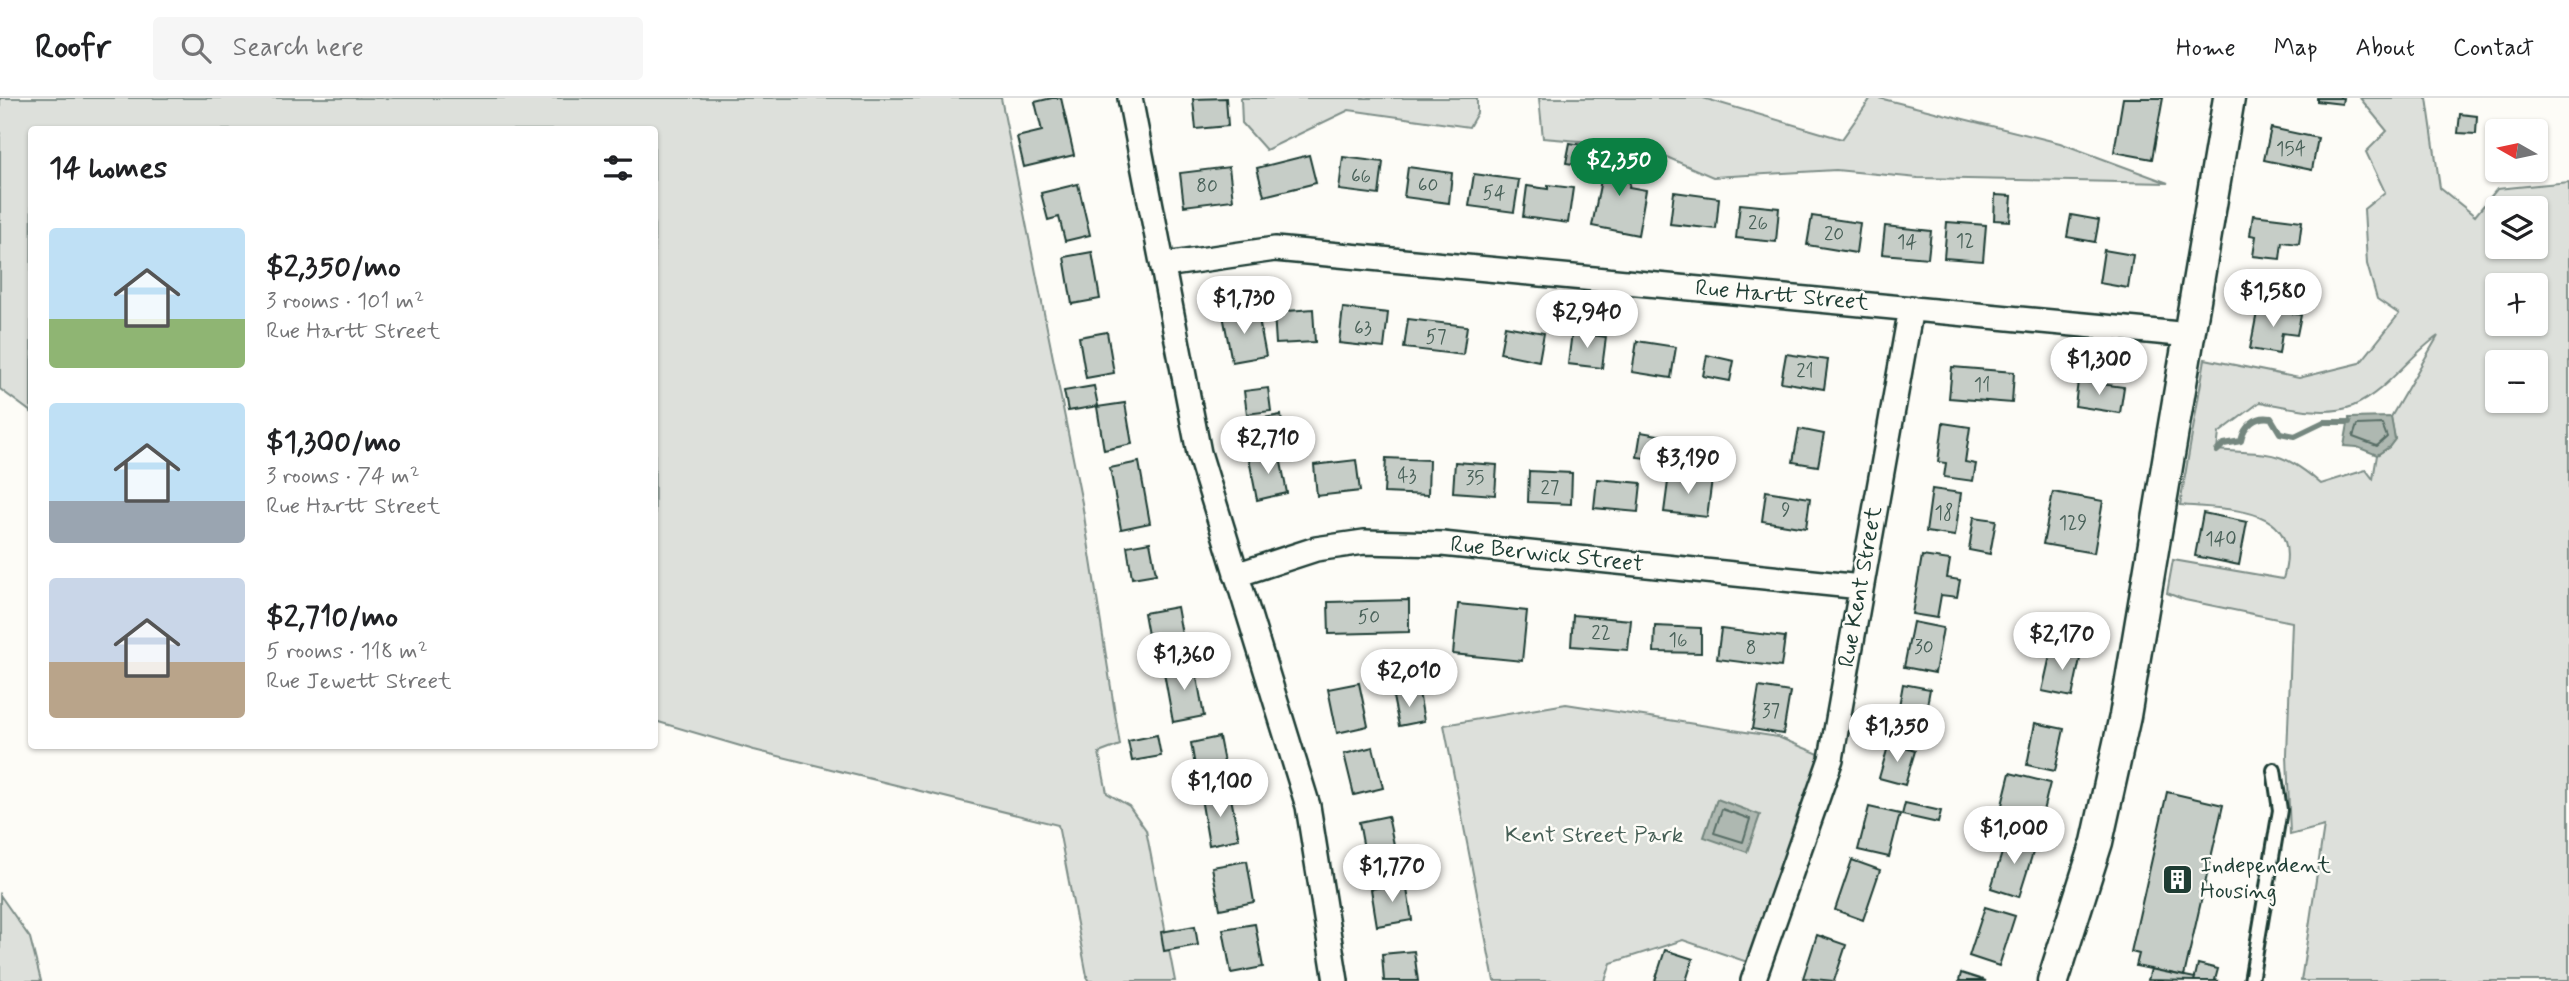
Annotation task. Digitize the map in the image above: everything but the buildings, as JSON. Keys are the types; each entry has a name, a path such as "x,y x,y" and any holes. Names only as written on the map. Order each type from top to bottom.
{"street":[{"path":"1130,98 1165,265 1199,453 1308,806 1336,981"},
{"path":"2053,981 2097,842 2121,733 2229,98"},
{"name":"Rue Hartt Street","path":"1165,265 1275,249 2190,335"},
{"name":"Rue Kent Street","path":"1753,981 1830,759 1911,308"},
{"name":"Rue Berwick Street","path":"1236,575 1315,549 1364,542 1442,544 1861,587"}],"lane":[{"path":"2251,981 2280,810 2274,770"}],"green space":[{"path":"0,98 1001,98 1082,503 1120,745 1099,753 1107,793 1129,806 1146,830 1175,981 1088,981 1058,825 754,750 658,722 658,126 28,126 28,410 0,389"},
{"path":"1241,98 1477,98 1477,113 1469,127 1349,110 1266,150 1242,123"},
{"path":"1539,98 1703,98 1842,139 1871,98 1879,98 2060,143 2168,183 1918,178 1836,170 1713,177 1641,146 1543,138"},
{"path":"2360,98 2427,98 2440,188 2475,216 2485,204 2485,259 2548,259 2548,196 2491,196 2497,189 2569,182 2569,981 2301,981 2324,826 2290,835 2287,755 2292,622 2185,600 2167,593 2173,560 2283,579 2287,555 2283,537 2274,524 2241,511 2180,505 2205,359 2299,378 2360,363 2399,314 2377,299 2367,264 2364,209 2385,192 2366,152 2387,131","holes":["2438,336 2391,417 2395,439 2377,455 2373,479 2366,470 2321,484 2283,458 2261,453 2217,450 2219,433 2260,402 2331,411 2365,400"]},
{"name":"Kent Street Park","path":"1566,704 1778,737 1831,759 1759,966 1683,940 1611,963 1605,981 1494,981 1444,725"},
{"path":"0,895 30,938 41,981 0,981"}],"water":[{"path":"2391,417 2395,439 2377,455 2357,447 2344,446 2349,418"},
{"path":"1717,799 1760,815 1747,852 1704,837"}],"waterway":[{"path":"2217,451 2224,444 2241,441 2248,426 2260,418 2271,418 2280,433 2295,436 2324,422 2349,422"}],"place":[{"name":"Independent Housing","path":"2177,879"}]}
